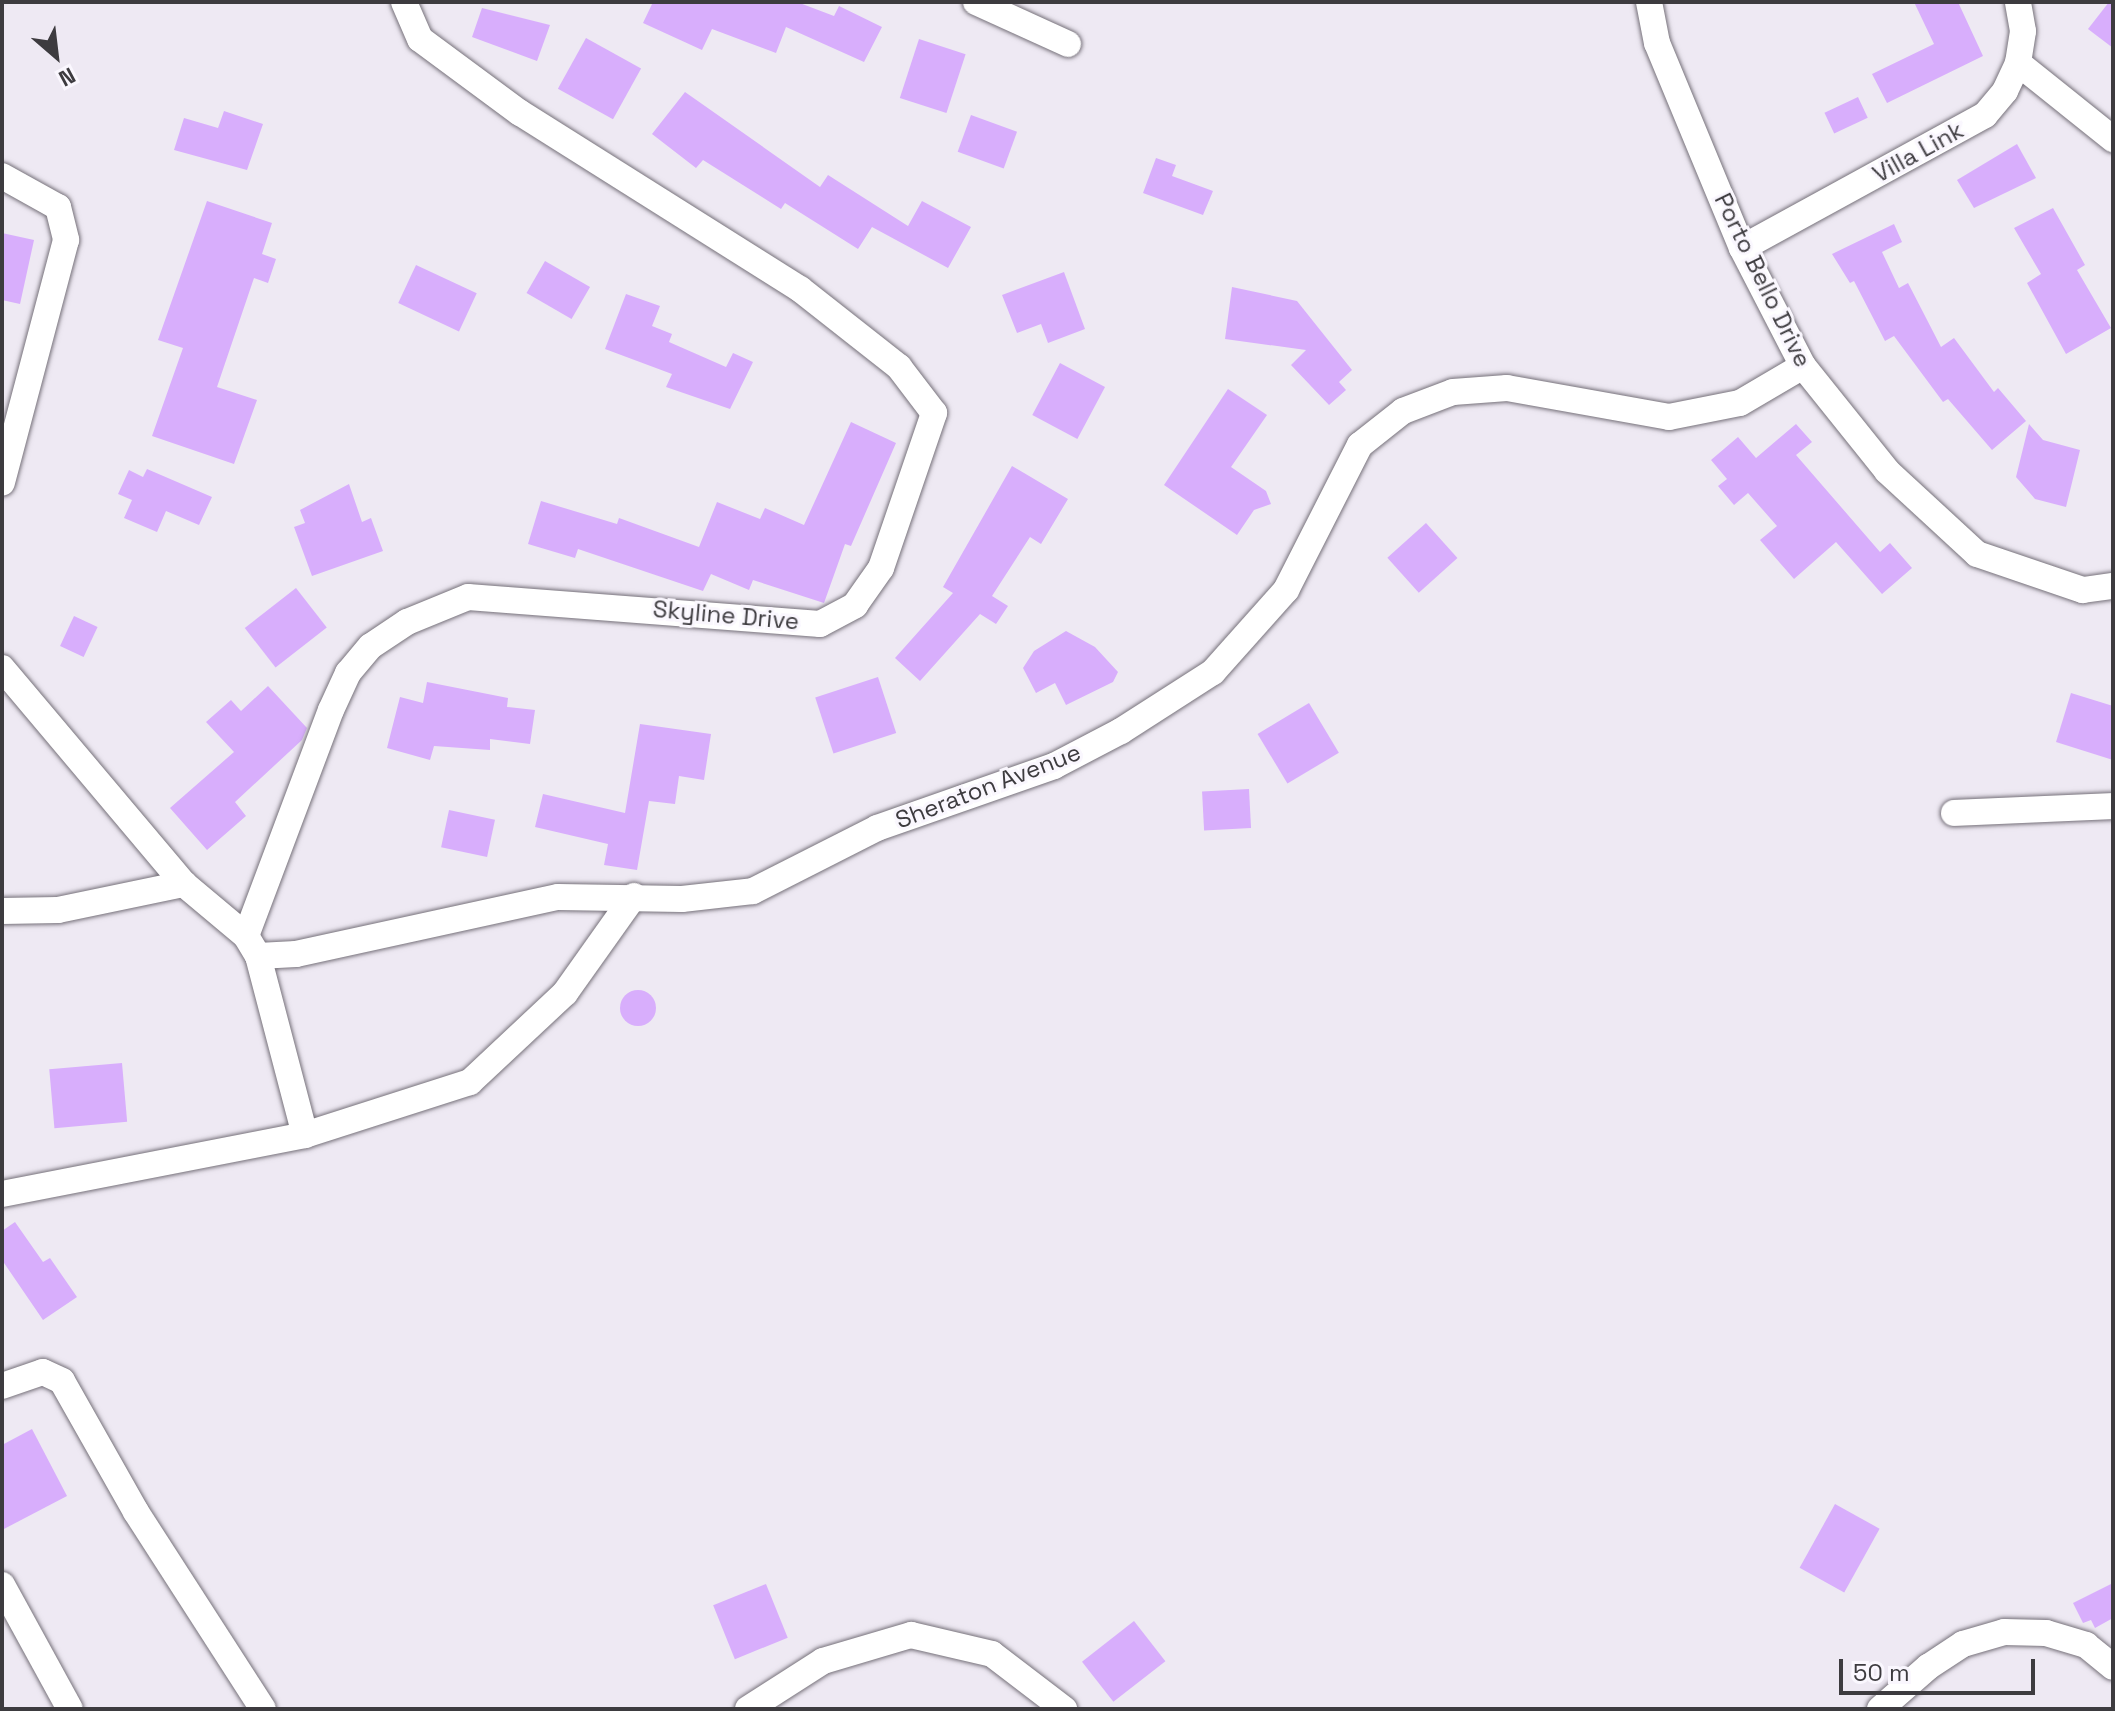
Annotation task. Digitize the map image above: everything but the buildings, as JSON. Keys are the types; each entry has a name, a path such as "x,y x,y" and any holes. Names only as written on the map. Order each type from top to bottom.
{"street":[{"name":"Skyline Drive","path":"252,946 331,710 348,673 371,646 407,622 468,597 820,624 855,605 881,568 934,413 899,367 800,289 520,113 420,39 404,2"},
{"path":"976,2 1068,44"},
{"name":"Porto Bello Drive","path":"1649,2 1657,43 1742,248 1803,366 1887,471 1977,554 2083,590 2113,586"},
{"name":"Villa Link","path":"1742,248 1985,115 2005,91 2018,63 2023,31 2018,2"},
{"path":"2018,63 2113,139"},
{"path":"2,176 58,207 66,240 2,483"},
{"name":"Sheraton Avenue","path":"252,946 296,954 558,897 682,899 753,891 877,828 1054,766 1134,723 1213,672 1286,590 1360,445 1403,411 1453,392 1507,388 1669,417 1740,403 1803,366"},
{"path":"2,668 184,884 252,946 305,1135"},
{"path":"1954,813 2113,806"},
{"path":"2,911 58,910 184,884"},
{"path":"2,1194 305,1135 470,1082 565,993 634,896"},
{"path":"2,1386 43,1372 62,1381 136,1512 263,1709"},
{"path":"2,1585 70,1709"},
{"path":"1880,1709 1928,1667 1963,1644 2004,1632 2046,1633 2072,1641 2113,1667"},
{"path":"748,1709 823,1661 911,1635 992,1654 1064,1709"}]}
